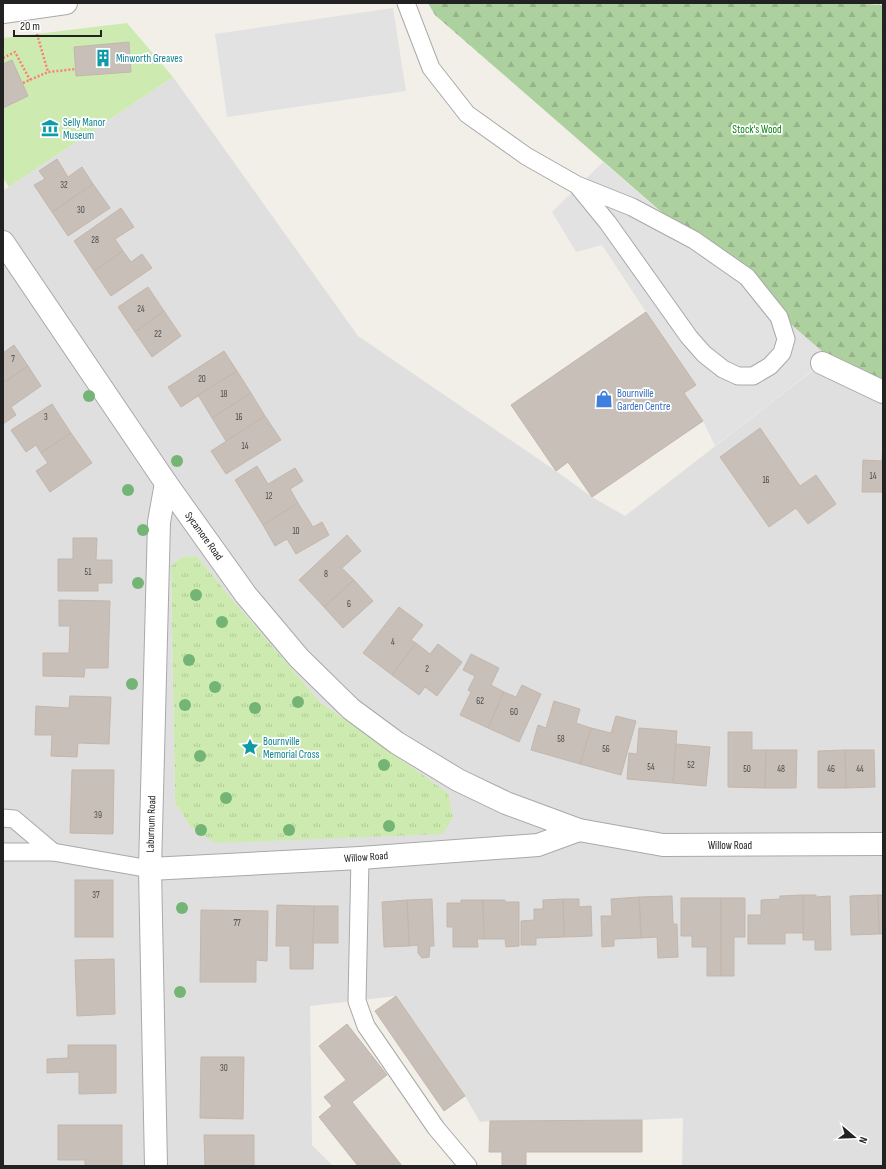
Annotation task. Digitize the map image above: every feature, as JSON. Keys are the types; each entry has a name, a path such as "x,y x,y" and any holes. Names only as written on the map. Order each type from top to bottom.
{"street":[{"path":"3,12 66,3"},
{"name":"Sycamore Road","path":"3,242 166,483 246,595 299,658 351,709 397,743 458,780"},
{"path":"822,363 883,392"},
{"name":"Laburnum Road","path":"156,1166 150,869 159,522 166,483"},
{"name":"Willow Road","path":"458,780 506,803 579,830 663,845 883,844"},
{"name":"Willow Road","path":"150,869 360,858 538,845 579,830"}],"lane":[{"path":"406,3 431,68 467,114 526,156 577,185 632,207 694,240 747,277 780,317 786,339 782,353 770,366 753,376 738,376 722,369 704,354 689,337 625,249 608,223 577,185"},
{"path":"3,818 14,818 53,852"},
{"path":"3,852 53,852 150,869"},
{"path":"360,858 357,1001 366,1026 370,1032 436,1128 468,1166"}],"path":[{"path":"878,3 883,3"},
{"path":"36,30 48,72"},
{"path":"3,58 16,52 30,80"},
{"path":"23,84 48,72 76,69"}],"shaded area":[{"path":"393,8 406,91 227,117 215,34"},
{"path":"173,77 358,336 592,497 625,516 819,366 883,396 883,1166 682,1166 683,1118 480,1122 465,1096 396,996 310,1006 312,1145 333,1166 3,1166 3,191","holes":["197,556 320,702 448,793 190,826 175,803 171,567 182,557"]},
{"path":"603,162 823,352 822,363 715,446 703,421 684,393 696,384 602,245 576,252 552,212"}],"green space":[{"name":"Stock's Wood","path":"428,3 846,3 883,5 883,383 828,357 435,15"},
{"name":"Selly Manor Museum","path":"127,23 173,77 9,187 3,178 3,38"},
{"path":"197,556 320,702 448,793 453,817 443,834 215,843 190,826 175,803 171,566 182,557"}],"building":[{"name":"Minworth Greaves","path":"129,42 131,72 76,76 74,47"},
{"path":"12,60 28,96 3,108 3,64"},
{"path":"57,159 68,177 82,167 93,184 52,212 34,185 45,179 39,171"},
{"path":"93,184 110,208 68,236 52,212"},
{"path":"121,208 134,227 115,239 123,251 94,271 74,241"},
{"path":"123,251 131,262 142,254 152,268 111,296 94,271"},
{"path":"148,287 164,311 135,332 118,307"},
{"path":"164,311 181,336 152,357 135,332"},
{"name":"Bournville Garden Centre","path":"646,312 696,385 684,393 703,421 592,497 568,462 556,471 511,405"},
{"path":"14,345 28,366 3,383 3,353"},
{"path":"224,351 237,371 181,407 168,387"},
{"path":"28,366 41,386 11,407 16,415 3,424 3,383"},
{"path":"237,371 251,393 212,418 198,395"},
{"path":"251,393 265,416 226,441 212,418"},
{"path":"52,404 71,433 41,453 36,445 26,452 11,430"},
{"path":"265,416 281,440 226,474 211,451"},
{"path":"760,428 800,486 816,475 836,504 808,524 796,508 769,527 720,457"},
{"path":"71,433 92,463 50,492 36,471 48,463 41,453"},
{"path":"883,442 883,492 862,492 863,460 882,461"},
{"path":"257,466 268,484 295,468 303,481 290,489 298,503 263,525 235,480"},
{"path":"298,503 313,527 322,522 329,535 296,554 287,539 275,546 263,525"},
{"path":"347,535 361,551 342,568 354,580 324,607 299,580"},
{"path":"73,538 97,538 96,560 112,560 112,583 98,583 98,591 58,591 58,559 73,559"},
{"path":"354,580 373,601 343,628 324,607"},
{"path":"59,600 110,601 108,668 85,668 84,677 43,676 43,653 69,653 70,626 59,626"},
{"path":"399,607 423,625 411,640 416,643 392,675 363,653"},
{"path":"416,643 430,654 438,644 462,662 437,696 425,687 419,695 392,675"},
{"path":"471,654 499,668 491,685 504,692 488,728 460,715 471,692 468,690 475,676 463,670"},
{"path":"522,685 541,694 519,742 488,728 504,692 516,697"},
{"path":"70,696 111,697 109,744 78,743 77,757 51,756 52,735 35,735 36,706 69,708"},
{"path":"554,701 580,709 576,723 591,728 580,764 531,750 538,725 546,728"},
{"path":"616,716 636,721 621,775 580,764 591,728 611,733"},
{"path":"639,728 677,731 673,783 627,779 629,753 637,754"},
{"path":"728,732 752,732 752,750 766,750 765,788 728,787"},
{"path":"676,744 710,747 706,786 673,783"},
{"path":"766,750 797,750 796,788 765,788"},
{"path":"845,750 874,750 875,787 846,788"},
{"path":"845,750 846,788 818,788 818,751"},
{"path":"72,770 114,770 113,834 70,833"},
{"path":"75,880 113,880 113,937 75,937"},
{"path":"803,895 816,895 816,897 830,896 831,950 815,950 815,940 803,940"},
{"path":"803,895 803,933 785,933 785,944 748,944 748,915 761,915 761,900 780,899 780,896"},
{"path":"878,895 883,895 883,934 879,934"},
{"path":"878,895 879,934 851,935 850,896"},
{"path":"672,896 673,924 677,924 678,957 658,958 657,937 641,938 639,897"},
{"path":"639,897 641,938 614,939 614,946 602,947 601,916 612,916 611,899"},
{"path":"681,898 721,898 721,976 707,976 707,947 692,947 692,936 681,936"},
{"path":"721,898 745,898 745,937 734,937 734,976 721,976"},
{"path":"432,899 434,946 430,946 429,957 422,958 418,953 418,945 409,946 407,900"},
{"path":"563,899 579,899 579,907 591,906 592,936 564,937"},
{"path":"563,899 564,937 536,938 536,945 521,945 521,921 534,920 534,909 543,909 543,900"},
{"path":"407,900 409,946 384,947 382,902"},
{"path":"461,900 483,900 484,939 477,939 478,947 453,947 453,927 447,927 447,903 461,903"},
{"path":"483,900 505,900 505,902 519,902 519,946 506,947 505,939 484,939"},
{"path":"277,905 314,906 313,969 290,969 290,946 276,946"},
{"path":"314,906 338,906 338,943 313,943"},
{"path":"201,910 268,911 267,961 256,960 256,982 200,982"},
{"path":"114,959 115,1014 77,1016 75,960"},
{"path":"396,996 465,1096 444,1111 375,1011"},
{"path":"347,1024 387,1075 352,1102 402,1166 358,1166 319,1117 332,1106 324,1097 346,1080 319,1046"},
{"path":"68,1045 116,1045 116,1093 79,1094 79,1072 47,1073 47,1059 68,1058"},
{"path":"201,1057 244,1057 243,1119 200,1118"},
{"path":"642,1120 642,1152 526,1152 526,1166 502,1166 502,1152 489,1152 490,1121"},
{"path":"58,1125 122,1125 122,1166 85,1166 85,1160 58,1160"},
{"path":"204,1135 254,1135 254,1166 205,1166"}],"place":[{"name":"Minworth Greaves","path":"103,58"},
{"name":"Selly Manor Museum","path":"50,128"},
{"name":"Bournville Garden Centre","path":"604,399"},
{"name":"Bournville Memorial Cross","path":"250,747"}]}
